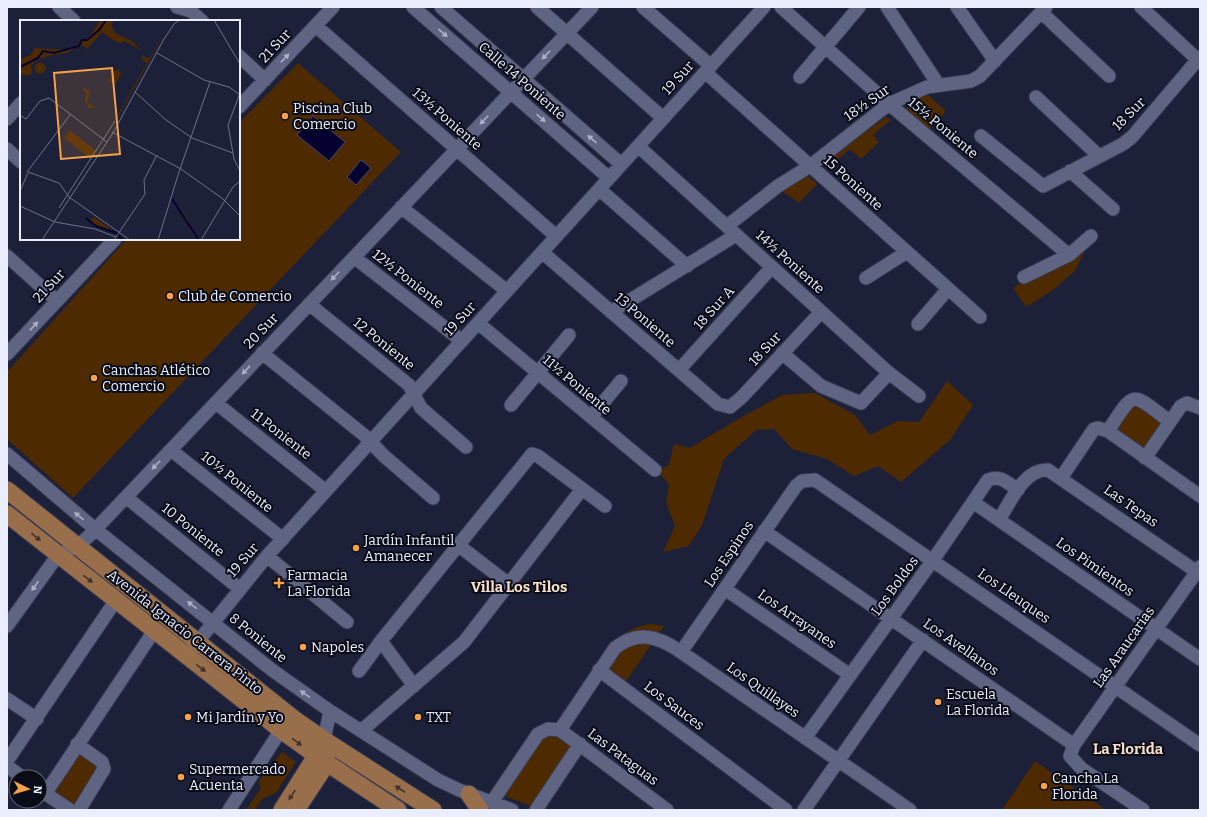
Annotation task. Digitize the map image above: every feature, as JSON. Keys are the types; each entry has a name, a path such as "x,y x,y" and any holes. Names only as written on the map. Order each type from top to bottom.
{"main road":[{"name":"Avenida Ignacio Carrera Pinto","path":"7,490 197,642 322,738 433,810"},
{"name":"Avenida Ignacio Carrera Pinto","path":"7,514 281,730 398,810"},
{"path":"296,810 322,759 322,738"},
{"path":"282,810 322,759"},
{"path":"469,794 486,806"}],"street":[{"path":"59,7 73,20"},
{"path":"177,7 191,9 201,20"},
{"name":"21 Sur","path":"240,106 333,7"},
{"name":"Calle 14 Poniente","path":"413,7 609,178"},
{"path":"427,19 437,7"},
{"name":"Calle 14 Poniente","path":"441,7 621,164"},
{"path":"537,7 663,118"},
{"name":"20 Sur","path":"7,626 58,555 76,546 95,529 592,7"},
{"name":"15 Poniente","path":"643,7 810,166 980,318"},
{"name":"15½ Poniente","path":"781,7 889,104 1068,255"},
{"path":"800,77 860,7"},
{"path":"887,7 938,84"},
{"path":"957,7 995,61"},
{"path":"1142,7 1199,58"},
{"name":"19 Sur","path":"186,656 267,556 708,69 758,9"},
{"path":"1044,9 1109,76"},
{"name":"18½ Sur","path":"611,312 687,266 731,231 778,186 810,166 889,104 917,91 938,84 971,81 984,73 1044,9"},
{"name":"13½ Poniente","path":"316,26 556,236"},
{"path":"240,57 265,80"},
{"name":"18 Sur","path":"981,136 1043,186 1123,144 1132,137 1199,58"},
{"path":"1036,97 1099,156"},
{"path":"7,119 20,105"},
{"name":"14½ Poniente","path":"638,146 889,373 919,396"},
{"path":"7,149 20,161"},
{"path":"1070,171 1112,208"},
{"path":"599,189 687,266"},
{"path":"401,207 507,291"},
{"path":"1024,277 1068,255 1091,236"},
{"name":"21 Sur","path":"7,354 114,240"},
{"name":"13 Poniente","path":"542,252 718,404 730,407"},
{"path":"866,278 907,252"},
{"path":"7,256 57,301"},
{"name":"12½ Poniente","path":"354,257 462,341"},
{"name":"18 Sur A","path":"679,370 772,267"},
{"path":"918,324 948,289"},
{"name":"12 Poniente","path":"309,304 409,385 421,408 466,447"},
{"name":"18 Sur","path":"730,407 742,397 821,312"},
{"name":"11½ Poniente","path":"478,323 655,470"},
{"path":"511,405 569,335"},
{"path":"262,353 364,435 384,456 433,498"},
{"path":"782,353 821,386 861,403 889,373"},
{"path":"592,417 621,381"},
{"path":"1103,429 1128,401 1135,398 1142,400 1170,421"},
{"name":"11 Poniente","path":"216,403 326,491"},
{"path":"1145,458 1183,404 1191,404 1200,408"},
{"path":"1061,478 1094,430 1103,429 1200,496"},
{"name":"10½ Poniente","path":"171,450 283,539"},
{"name":"8 Poniente","path":"7,454 95,529 272,670 361,731 438,780 469,794"},
{"path":"359,671 381,641 532,454 538,456 604,506"},
{"name":"Las Tepas","path":"1018,490 1031,475 1041,470 1048,470 1199,571"},
{"name":"Los Boldos","path":"805,738 892,618 988,480 993,477 1001,479 1018,490"},
{"name":"Los Espinos","path":"681,652 796,486 802,481 807,480"},
{"name":"Los Lleuques","path":"807,480 815,480 822,484 1200,745"},
{"path":"361,731 464,642 510,585 582,490"},
{"path":"999,520 1018,490"},
{"name":"10 Poniente","path":"126,497 240,588"},
{"name":"Los Pimientos","path":"973,502 1200,659"},
{"name":"Los Avellanos","path":"764,531 1074,745"},
{"path":"458,545 510,585"},
{"path":"267,556 347,622"},
{"name":"Las Araucarias","path":"1074,745 1199,571"},
{"name":"Los Arrayanes","path":"725,589 850,675"},
{"path":"7,762 116,600"},
{"path":"48,784 154,631"},
{"name":"Los Quillayes","path":"599,670 615,648 624,641 634,637 656,639 681,652 910,810"},
{"path":"804,810 923,640"},
{"path":"381,641 414,686"},
{"path":"512,810 486,806 538,734 548,729 560,730 599,670"},
{"name":"Los Sauces","path":"599,670 786,810"},
{"path":"7,699 37,719"},
{"path":"322,738 330,710"},
{"path":"229,810 281,730"},
{"name":"Las Pataguas","path":"560,730 667,810"},
{"path":"77,744 102,762 104,769 79,810"},
{"path":"536,810 580,744"},
{"path":"1074,745 1070,756 1074,762 1143,810"},
{"path":"48,796 70,810"}],"shaded area":[{"name":"Club de Comercio","path":"298,63 401,152 73,498 7,439 7,372 126,240 240,240 240,122"},
{"path":"927,94 946,111 929,130 905,113 908,103"},
{"path":"313,116 345,142 329,161 297,135"},
{"path":"886,117 891,120 873,135 879,142 861,159 850,149 836,161 831,158"},
{"path":"361,160 371,168 356,185 347,177"},
{"path":"805,174 817,184 799,203 782,191"},
{"path":"1086,248 1075,271 1053,290 1026,307 1013,288"},
{"path":"947,381 973,405 950,440 901,482 878,466 854,476 827,459 792,449 774,429 756,430 724,459 702,525 689,546 663,552 675,526 666,502 669,484 657,471 669,465 674,444 690,448 782,395 815,393 855,415 870,435 898,421 919,422"},
{"path":"1128,401 1169,421 1145,458 1108,431"},
{"path":"652,624 664,626 626,681 601,664 622,637 628,632 642,625"},
{"path":"550,731 576,746 531,806 502,795 544,735"},
{"path":"79,752 99,767 75,809 51,796"},
{"path":"282,752 296,762 276,793 262,799 255,810 246,810 261,788 259,781"},
{"name":"Cancha La Florida","path":"1035,761 1106,810 1002,810"}],"place":[{"name":"Piscina Club Comercio","path":"285,116"},
{"name":"Club de Comercio","path":"170,296"},
{"name":"Canchas Atlético Comercio","path":"94,378"},
{"name":"Jardín Infantil Amanecer","path":"356,548"},
{"name":"Farmacia La Florida","path":"279,583"},
{"name":"Napoles","path":"303,647"},
{"name":"Escuela La Florida","path":"938,702"},
{"name":"Mi Jardín y Yo","path":"188,717"},
{"name":"TXT","path":"418,717"},
{"name":"Supermercado Acuenta","path":"181,777"},
{"name":"Cancha La Florida","path":"1044,786"}],"district":[{"name":"Villa Los Tilos","path":"519,587"},
{"name":"La Florida","path":"1128,749"}]}
